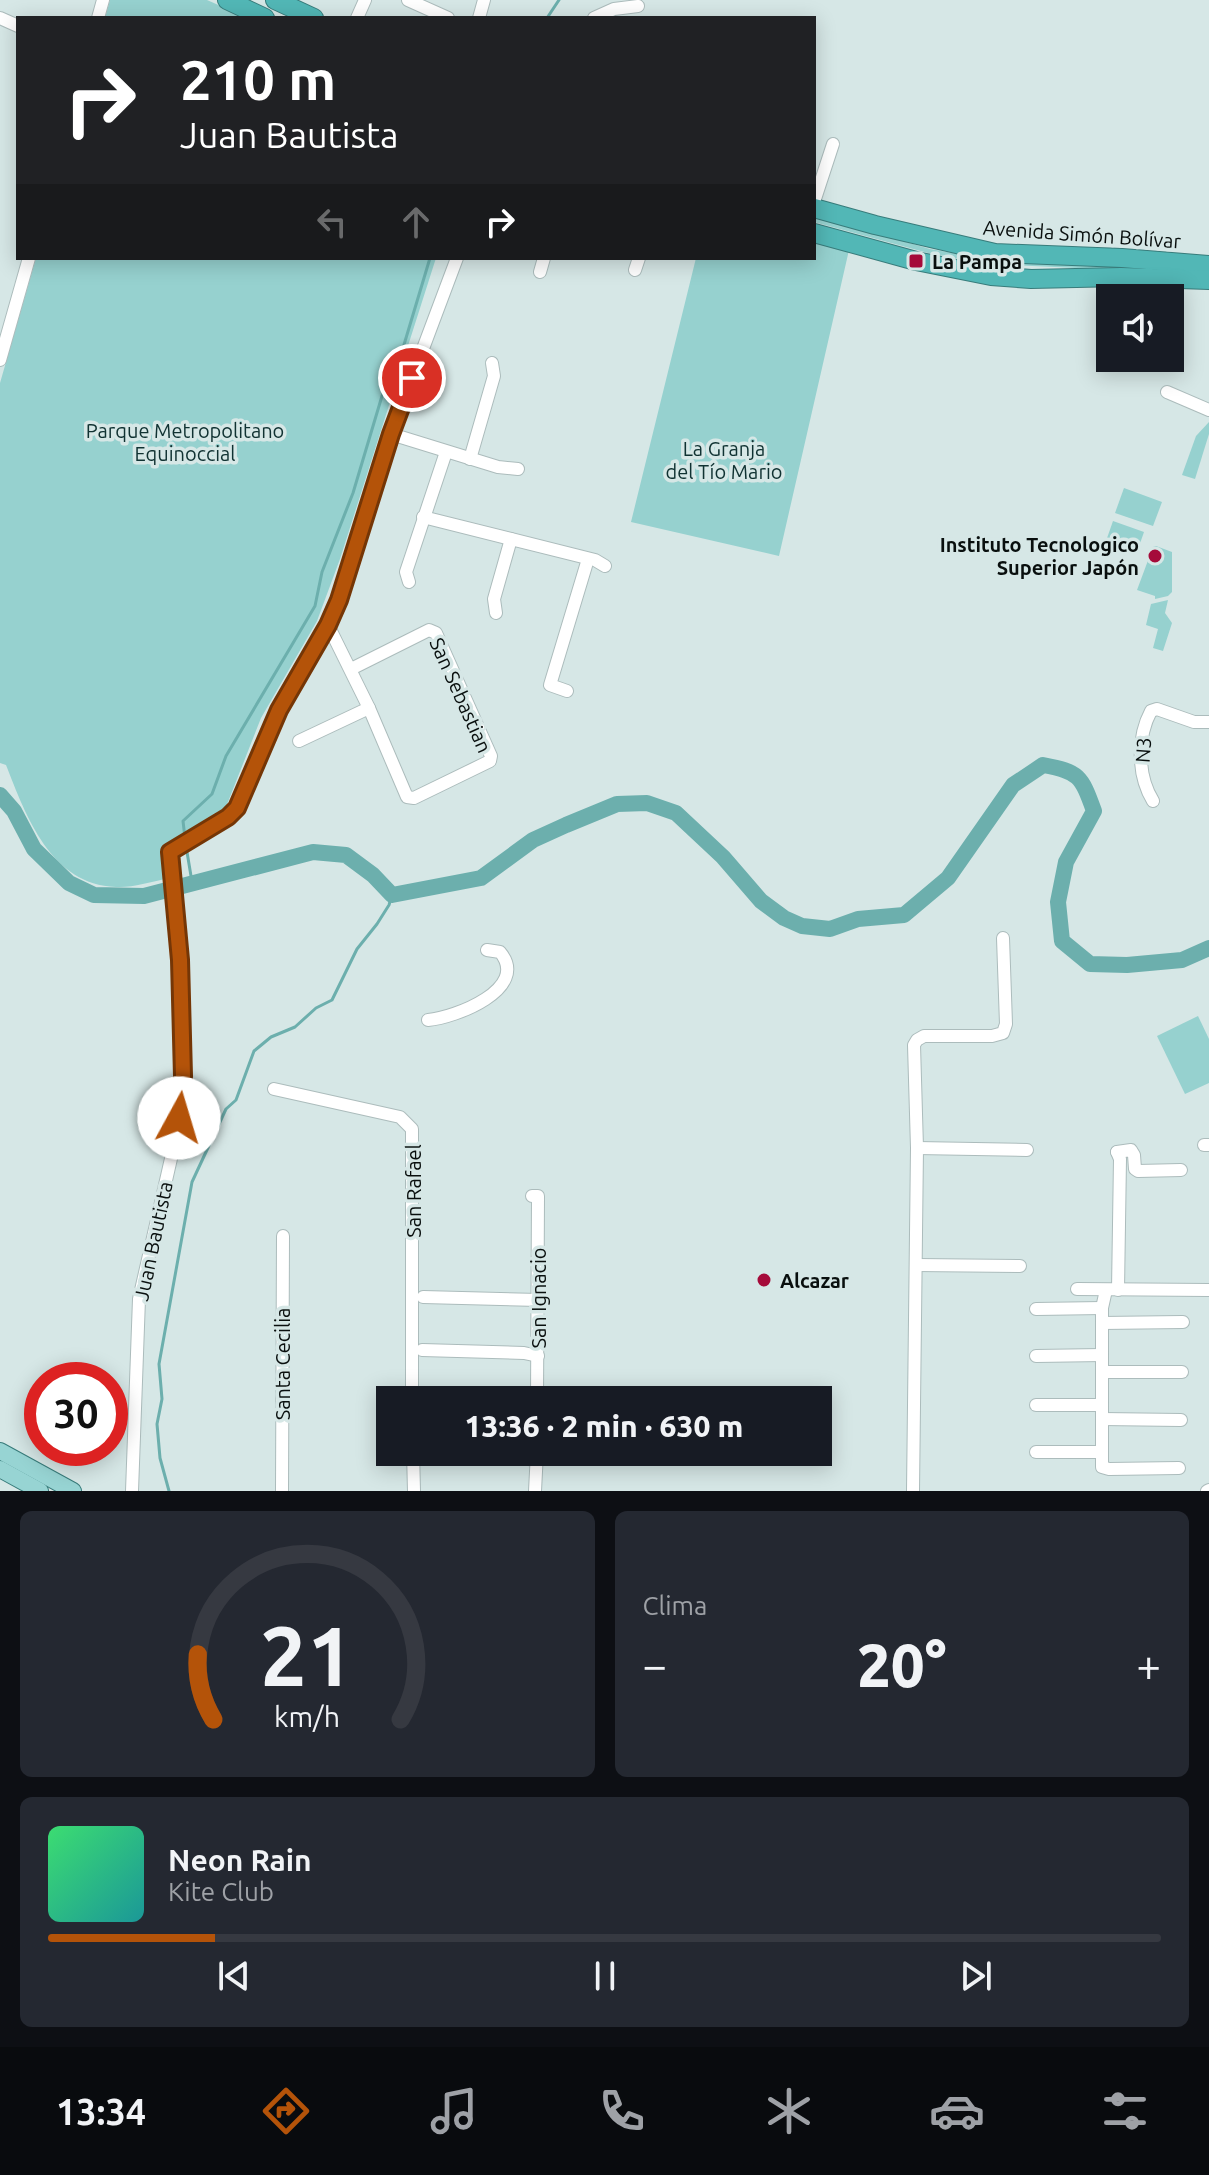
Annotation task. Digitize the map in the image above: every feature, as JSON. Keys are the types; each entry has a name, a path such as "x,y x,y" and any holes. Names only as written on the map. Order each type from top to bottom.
{"highway":[{"path":"227,0 261,16"},
{"path":"275,0 310,16"},
{"name":"Avenida Simón Bolívar","path":"816,206 875,225 995,253 1209,265"},
{"name":"Avenida Simón Bolívar","path":"816,234 916,261 991,276 1209,280"}],"main road":[{"path":"0,1451 73,1491"},
{"path":"0,1469 40,1491"}],"street":[{"path":"408,0 444,16"},
{"path":"615,13 639,8"},
{"path":"816,199 833,144"},
{"path":"0,360 28,260"},
{"name":"Juan Bautista","path":"132,1491 139,1299 182,1098 180,960 170,852 228,817 237,808 279,710 328,625 391,434 456,260"},
{"path":"540,272 543,260"},
{"path":"470,459 494,376 492,363"},
{"path":"1167,392 1209,410"},
{"path":"391,434 498,467 518,469"},
{"path":"409,582 406,572 446,452"},
{"path":"423,517 605,566"},
{"path":"496,613 494,599 511,539"},
{"path":"567,691 550,685 588,559"},
{"name":"San Sebastian","path":"328,625 369,708 407,797 414,798 490,761 491,756 436,633 429,630 351,669"},
{"path":"299,741 369,708"},
{"name":"N3","path":"1153,801 1145,786 1140,758 1144,730 1151,711 1157,709 1194,722 1209,722"},
{"path":"913,1491 917,1148 915,1042 924,1036 992,1036 1003,1033 1006,1024 1003,938"},
{"path":"428,1020 460,1013 482,1002 498,989 506,975 505,959 500,952 487,950"},
{"name":"San Rafael","path":"274,1089 400,1117 412,1129 412,1386"},
{"path":"917,1148 1027,1150"},
{"path":"1179,1468 1105,1469 1102,1467 1101,1452 1102,1308 1112,1290 1120,1262 1120,1159 1117,1152 1131,1150 1138,1171 1181,1170"},
{"name":"San Ignacio","path":"535,1196 539,1300 537,1386"},
{"name":"Santa Cecilia","path":"282,1491 283,1236"},
{"path":"916,1265 1020,1266"},
{"path":"1077,1289 1209,1290"},
{"path":"423,1297 539,1300"},
{"path":"1036,1309 1102,1308"},
{"path":"1102,1323 1183,1322"},
{"path":"422,1350 538,1356"},
{"path":"1036,1356 1102,1355"},
{"path":"1102,1372 1182,1372"},
{"path":"1036,1405 1102,1405"},
{"path":"1102,1419 1181,1420"},
{"path":"1036,1452 1101,1452"},
{"path":"414,1491 417,1466"},
{"path":"535,1491 536,1466"}],"green space":[{"path":"110,0 207,0 243,16 106,16"},
{"path":"816,216 930,249 987,259 1113,263 1209,274 986,264 928,253 816,223"},
{"name":"La Granja del Tío Mario","path":"816,243 849,250 779,556 631,522 696,260 816,260"},
{"name":"Parque Metropolitano Equinoccial","path":"35,260 435,260 340,559 317,621 261,718 226,807 170,843 164,858 165,879 116,887 93,883 74,874 44,844 22,805 6,765 0,763 0,383"},
{"path":"1209,422 1209,434 1195,479 1182,475 1196,436"},
{"path":"1124,488 1162,502 1153,526 1115,513"},
{"path":"1113,521 1144,532 1137,552 1106,541"},
{"path":"1156,546 1172,552 1172,592 1155,599 1155,596 1137,590"},
{"path":"1168,600 1165,613 1172,623 1163,651 1153,648 1158,629 1146,625 1151,604"},
{"path":"1198,1016 1209,1039 1209,1083 1185,1094 1157,1036"}],"waterway":[{"path":"548,16 559,0"},
{"path":"185,838 183,821 212,794 226,756 315,606 322,572 353,493 382,396 397,368 429,260"},
{"path":"0,795 14,811 34,849 69,883 94,895 144,896 313,852 346,855 373,875 392,895 481,878 533,840 566,825 617,804 647,803 676,813 723,857 761,901 784,918 802,926 830,929 858,919 904,915 948,878 1013,785 1043,765 1077,777 1094,811 1066,862 1058,902 1062,941 1090,964 1127,965 1182,960 1209,948"},
{"path":"186,846 192,882"},
{"path":"169,1491 160,1458 157,1424 162,1399 159,1364 192,1182 226,1109 236,1100 254,1051 271,1037 295,1027 316,1008 332,1000 357,949 377,924 392,895"}],"place":[{"name":"La Pampa","path":"916,261"},
{"name":"Instituto Tecnologico Superior Japón","path":"1155,556"},
{"name":"Alcazar","path":"764,1280"}],"route":[{"path":"179,1118 183,1076 180,960 170,852 228,817 237,808 279,710 339,600 391,434 412,378"}]}
